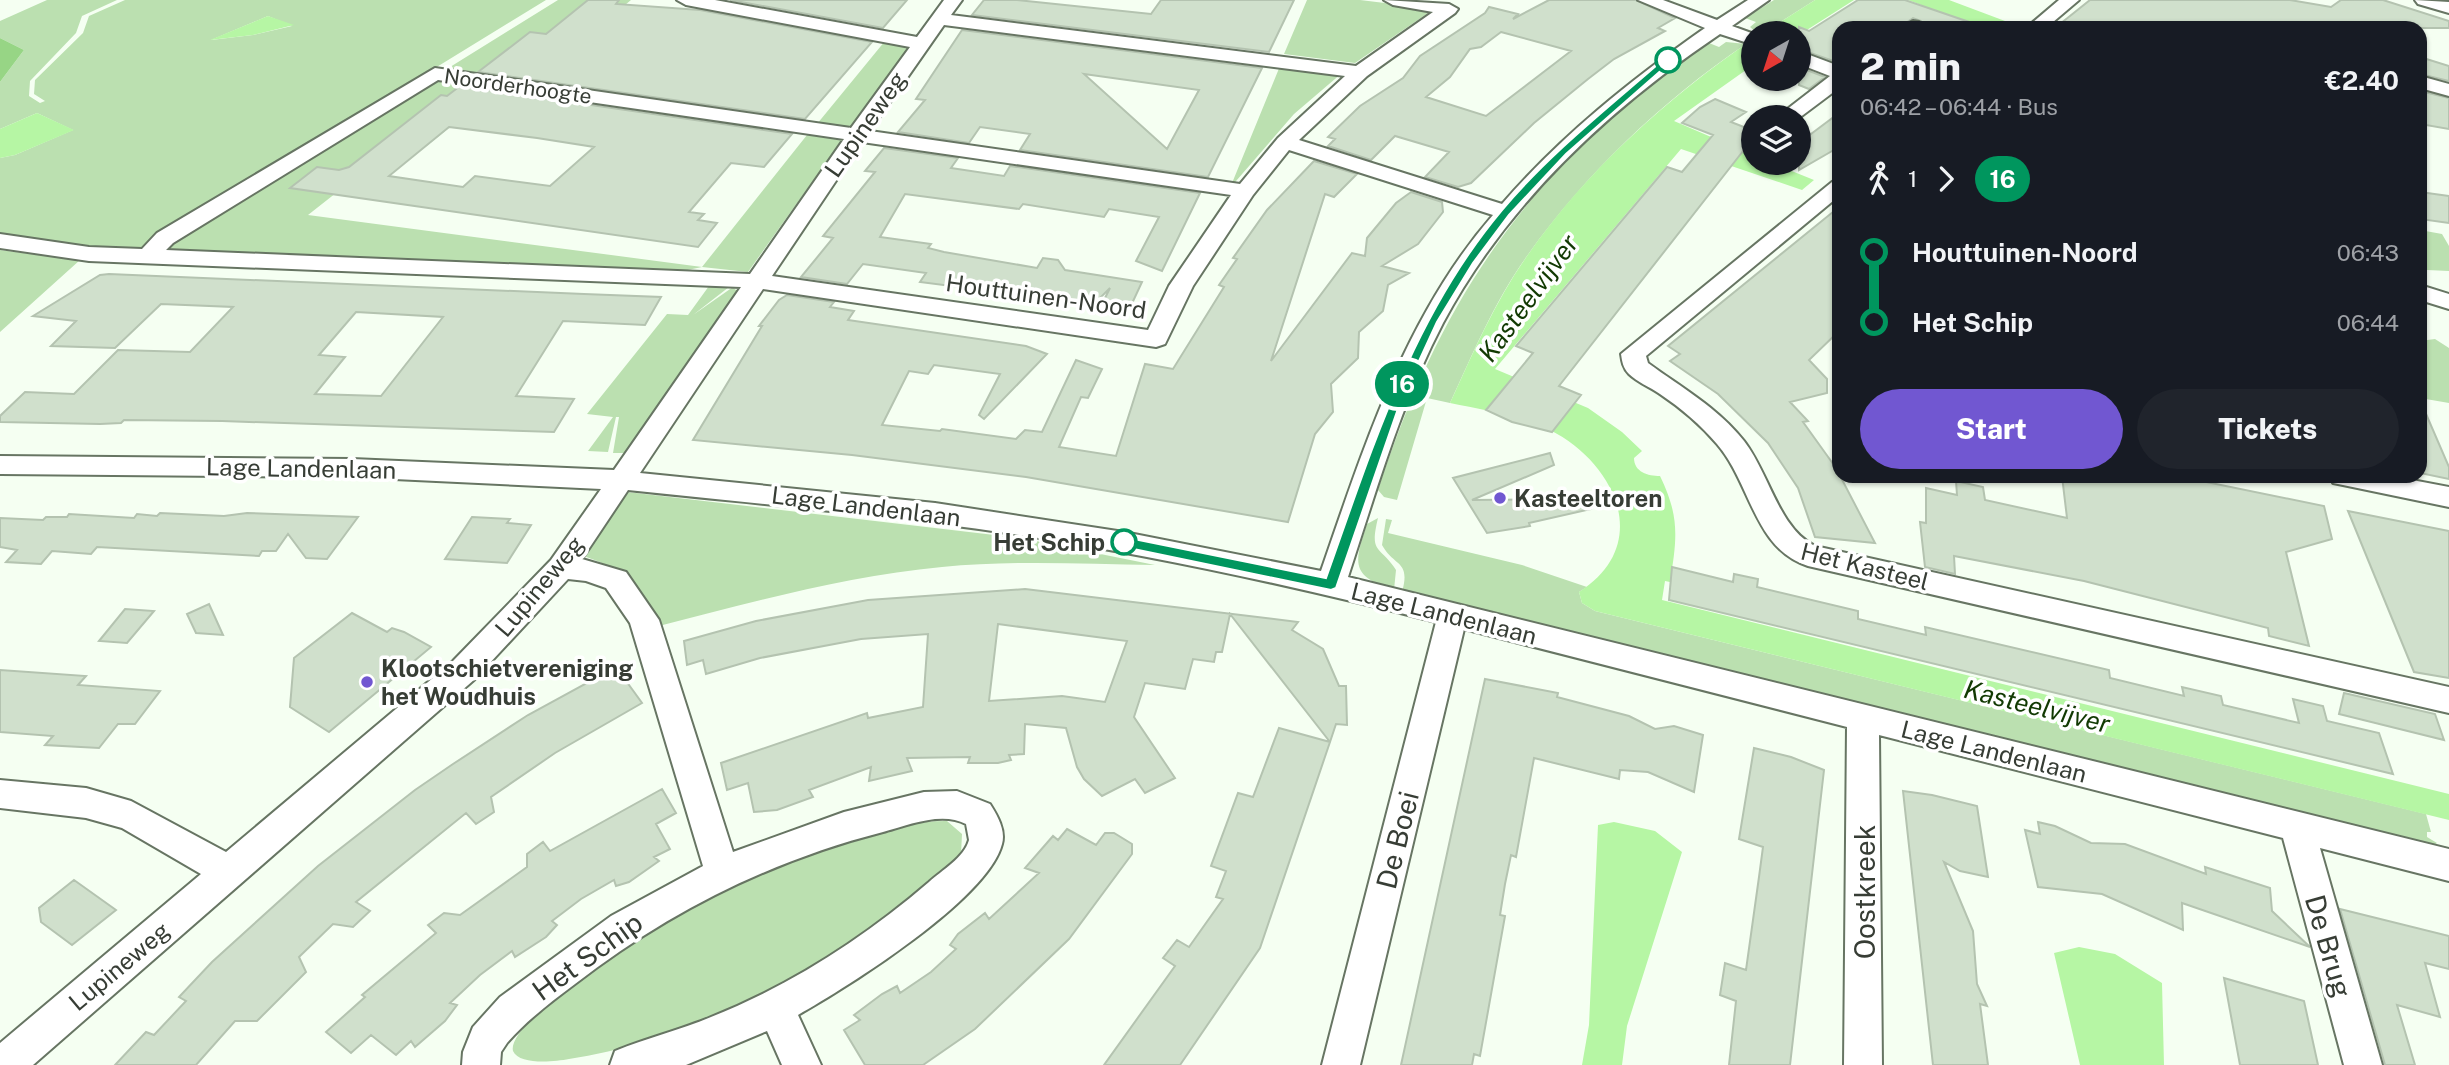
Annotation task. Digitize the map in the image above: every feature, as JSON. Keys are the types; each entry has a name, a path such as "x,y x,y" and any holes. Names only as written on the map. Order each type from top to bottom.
{"street":[{"path":"686,0 921,43"},
{"name":"Lupineweg","path":"4,1065 464,670 561,568 856,136 953,0"},
{"name":"Houttuinen-Noord","path":"756,281 1156,339 1181,286 1245,191 1285,142 1360,72 1449,9 1393,0"},
{"path":"1647,0 1736,34"},
{"path":"1331,584 1386,422 1405,378 1451,289 1506,212 1609,109 1670,59 1736,34 1760,0"},
{"path":"2044,21 2070,0"},
{"path":"2424,0 2449,8"},
{"path":"940,19 1360,72"},
{"path":"1811,62 1832,70"},
{"name":"Noorderhoogte","path":"148,256 165,238 435,74 856,136"},
{"path":"1803,105 1832,84"},
{"path":"2427,84 2449,90"},
{"path":"856,136 1245,191"},
{"path":"1285,142 1506,212"},
{"name":"Het Kasteel","path":"1832,192 1633,355 1636,367 1698,410 1732,445 1759,486 1776,532 1789,546 1808,555 2449,700"},
{"path":"0,241 89,254 756,281"},
{"path":"2427,294 2449,302"},
{"name":"Lage Landenlaan","path":"0,465 338,468 620,480 819,499 988,521 1196,555 1331,584 2449,865"},
{"path":"2378,483 2449,497"},
{"path":"561,568 587,570 616,580 631,597 644,620 722,873"},
{"name":"De Boei","path":"1341,1065 1453,615"},
{"name":"Oostkreek","path":"1863,718 1863,1065"},
{"path":"0,794 86,803 131,816 229,872"},
{"name":"Het Schip","path":"481,1065 480,1054 492,1031 555,976 628,924 722,873 816,835 942,804 969,808 984,823 986,834 980,854 927,907 848,965 775,1006 681,1049 629,1065"},
{"name":"De Brug","path":"2297,827 2363,1065"},
{"path":"775,1006 802,1065"}],"shaded area":[{"path":"47,0 117,0 82,16 76,33 30,81 29,96 40,103 45,101 34,94 35,80 83,33 89,16 125,0 546,0 139,250 93,248 0,234 0,158 15,155 73,130 37,113 0,129 0,82 24,50 0,38 0,21","holes":["268,16 292,26 253,35 211,40"]},
{"path":"558,0 631,0 583,40 567,37 506,79 442,72"},
{"path":"1307,0 1360,0 1434,9 1355,63 1284,54"},
{"path":"1774,0 1815,0 1782,21 1753,21 1745,18"},
{"path":"0,38 24,50 0,82"},
{"path":"885,41 911,48 850,129 817,124"},
{"path":"1726,42 1741,44 1741,48 1655,114 1627,140 1550,225 1505,290 1450,403 1427,398 1397,500 1384,497 1378,490 1404,418 1432,353 1464,294 1501,239 1542,188 1589,139 1642,92 1702,45 1709,43 1719,47"},
{"path":"1280,66 1342,73 1294,114 1230,188"},
{"path":"437,79 500,87 424,148 397,145 308,215 702,267 673,273 174,251 169,247 170,243"},
{"path":"807,135 842,140 748,272 702,267"},
{"path":"2427,231 2442,234 2449,246 2449,271 2427,270"},
{"path":"0,250 80,260 0,332"},
{"path":"709,286 729,287 693,315 733,287 738,292 626,453 613,453 619,417 616,417 608,452 588,451 613,417 587,414 667,314 688,315"},
{"path":"2435,339 2449,348 2449,403 2427,399 2427,340"},
{"path":"627,492 1021,538 1155,565 995,564 906,571 797,591 655,627 643,598 631,580 613,568 584,556"},
{"path":"1378,518 1376,544 1396,570 1394,590 1369,579 1359,566 1358,558 1367,524"},
{"path":"1386,519 1392,520 1388,533 1522,565 1587,587 1579,592 1582,603 1595,611 2426,814 2431,832 2427,832 2427,837 2437,843 2429,848 1402,592 1403,569 1382,545"},
{"path":"947,821 962,834 961,854 875,926 829,958 780,986 677,1032 624,1048 546,1061 522,1059 513,1051 516,1038 529,1022 572,984 642,934 697,902 769,868 832,844 905,825"}],"water":[{"path":"1815,0 1854,0 1811,27 1811,21 1782,21"},
{"path":"1908,0 1949,0 2005,21 1968,21"},
{"path":"268,16 294,25 253,35 210,40"},
{"name":"Kasteelvijver","path":"1741,48 1741,74 1674,121 1741,150 1741,169 1681,149 1495,369 1588,408 1622,432 1642,451 1634,458 1636,467 1646,474 1660,476 1674,516 1675,540 1670,582 1665,581 1662,600 2449,794 2449,820 1595,611 1582,603 1579,592 1602,573 1615,551 1620,528 1617,505 1608,483 1592,462 1573,444 1550,430 1514,417 1450,403 1505,291 1550,224 1630,137"},
{"path":"37,113 74,130 15,155 0,158 0,129"},
{"path":"1758,175 1802,175 1814,180 1802,190"},
{"path":"1614,822 1655,831 1682,852 1627,1026 1622,1065 1582,1065 1589,1025 1598,825"},
{"path":"2079,947 2115,954 2162,983 2164,1065 2080,1065 2054,953"}],"building":[{"path":"588,0 619,0 616,4 700,10 872,42 805,119 478,72 530,32 546,34"},
{"path":"730,0 907,0 883,28"},
{"path":"984,0 1017,0 1151,14 1161,0 1294,0 1269,52 972,15"},
{"path":"1549,0 1636,0 1675,18 1658,28 1665,31 1614,59 1588,79 1534,123 1471,183 1458,187 1425,177 1449,152 1395,136 1371,160 1328,146 1335,139 1328,137 1360,106 1403,78 1420,56 1485,13 1489,7 1518,14 1513,19","holes":["1501,32 1571,51 1486,116 1426,97 1450,77 1470,49 1481,47"]},
{"path":"1858,0 1905,0 1966,21 1921,21 1913,18 1909,21 1832,21 1832,61 1811,53 1811,30"},
{"path":"2090,0 2290,0 2331,7 2341,0 2383,0 2449,21 2449,28 2427,28 2427,21 2064,21"},
{"path":"962,30 1262,68 1208,177 1020,150 1030,134 980,127 969,143 898,132 925,100 916,99","holes":["1084,74 1199,90 1167,149"]},
{"path":"2427,59 2449,66 2449,81 2427,76"},
{"path":"1811,72 1825,77 1811,88"},
{"path":"460,86 792,134 764,167 731,163 689,212 704,214 698,220 717,223 698,247 290,188 317,167 339,170 349,167 441,95 447,96","holes":["449,127 594,147 550,186 475,176 463,187 389,176"]},
{"path":"2427,93 2449,98 2449,129 2427,125"},
{"path":"1715,99 1741,110 1741,115 1731,122 1741,126 1741,154 1559,386 1581,395 1552,432 1512,422 1486,410 1533,353 1516,346 1667,167 1682,172 1713,135 1682,123 1700,107"},
{"path":"1832,118 1832,151 1811,163 1811,134"},
{"path":"884,148 958,158 951,168 1004,176 1010,166 1200,193 1162,271 1136,261 1159,217 1109,209 1104,217 1023,204 1019,209 905,194 880,237 931,244 928,248 1037,268 1043,258 1058,260 1065,270 1142,282 1129,310 1101,306 1110,288 1094,304 920,282 926,273 863,264 847,284 801,277 833,238 823,236 875,172 865,171"},
{"path":"1314,161 1357,174 1334,197 1325,194 1271,361 1352,253 1365,256 1367,238 1396,203 1411,192 1442,202 1443,212 1418,244 1382,266 1409,273 1388,285 1383,311 1359,332 1358,358 1331,384 1333,412 1315,434 1288,522 1026,477 852,455 693,440 762,326 759,326 779,300 787,295 834,302 830,307 854,311 848,320 1026,346 1047,354 984,419 979,415 1000,374 934,365 928,374 909,371 882,425 940,431 942,429 1016,439 1025,430 1042,432 1076,360 1102,369 1088,398 1081,397 1059,447 1116,456 1145,364 1173,369 1224,287 1219,285 1237,259 1233,258 1267,210"},
{"path":"2427,193 2449,196 2449,223 2427,220"},
{"path":"1832,213 1832,338 1809,360 1827,379 1827,393 1790,402 1808,421 1803,422 1832,462 1832,483 1844,483 1875,543 1815,537 1798,488 1768,443 1718,394 1670,361 1680,354 1668,346"},
{"path":"100,275 661,297 645,325 563,321 516,396 574,399 554,432 222,421 124,420 121,423 100,424 0,422 0,416 25,392 74,394 118,350 190,352 233,307 161,304 115,348 51,346 76,321 33,316","holes":["356,312 443,317 381,396 315,394 345,357 319,355"]},
{"path":"2427,416 2449,467 2449,479 2427,474"},
{"name":"Kasteeltoren","path":"1550,453 1554,465 1472,500 1589,499 1591,509 1529,523 1530,526 1487,533 1453,478"},
{"path":"1956,483 1965,483 1983,487 1985,500 2067,518 2063,483 2211,483 2324,506 2332,539 2286,552 2309,646 2269,636 2268,628 2084,581 1954,556 1955,574 1925,567 1920,522 1926,523 1926,488 1957,495"},
{"path":"2348,511 2449,531 2449,678 2414,672"},
{"path":"160,513 358,517 327,559 306,558 288,534 276,551 262,551 259,556 97,547 91,554 52,551 41,564 6,562 17,550 0,547 0,518 43,520 46,517 67,517 69,514 134,518 137,514 157,516"},
{"path":"472,517 510,519 507,523 531,525 507,563 445,559"},
{"path":"1672,567 1733,582 1734,574 1758,579 1757,587 1858,611 1858,619 1926,635 1925,627 2109,670 2110,678 2184,696 2182,687 2221,696 2223,705 2299,723 2293,699 2323,706 2327,721 2379,733 2393,774 1669,600"},
{"path":"1025,589 1298,622 1292,630 1323,649 1339,686 1346,686 1347,725 1336,724 1330,742 1230,614 1222,652 1216,652 1214,662 1193,659 1185,689 1145,683 1134,717 1175,778 1145,793 1135,779 1102,796 1084,779 1077,767 1066,728 1025,724 1024,754 1009,755 1011,760 968,763 970,757 907,758 912,771 869,781 871,767 809,790 813,797 777,810 754,812 748,783 727,790 721,763 867,713 868,718 923,707 928,634 861,639 760,658 706,674 703,660 687,665 684,641 756,621 868,600","holes":["998,624 1127,641 1105,702 1062,696 989,701"]},
{"path":"209,604 223,635 196,633 187,614"},
{"path":"125,609 154,611 127,643 99,641"},
{"path":"352,613 387,632 392,628 404,632 431,647 329,732 290,707 294,658"},
{"path":"616,667 642,703 555,753 491,797 494,812 476,824 466,813 356,902 370,911 353,927 333,924 299,957 306,972 257,1021 235,1021 196,1065 115,1065 146,1032 154,1035 186,1001 179,997 212,962 318,866 415,790 453,764 528,715"},
{"path":"0,670 86,676 78,685 160,691 135,724 118,724 99,748 45,745 53,736 0,732"},
{"path":"1485,679 1558,693 1557,697 1629,716 1655,729 1674,726 1703,735 1694,792 1648,772 1620,770 1619,779 1534,758 1516,857 1511,855 1505,884 1500,915 1505,916 1480,1056 1474,1054 1472,1065 1401,1065"},
{"path":"2344,693 2435,714 2444,740 2339,714"},
{"path":"1279,728 1330,742 1260,948 1180,1065 1104,1065 1175,966 1163,958 1177,940 1189,947 1223,899 1216,897 1226,871 1211,866 1238,793 1253,797"},
{"path":"1754,748 1791,757 1824,770 1790,1065 1729,1065 1736,1001 1720,995 1725,963 1746,970 1759,877 1763,847 1739,839"},
{"path":"662,789 676,813 656,824 670,849 654,857 659,861 629,882 616,886 614,880 581,899 552,921 557,925 546,937 515,957 512,951 480,975 450,1003 457,1005 445,1021 415,1047 411,1041 396,1055 371,1035 351,1053 326,1032 365,997 362,995 436,933 428,925 444,913 460,915 527,867 527,854 543,842 550,851"},
{"path":"1903,791 1977,806 1988,877 1960,871 1944,862 1973,931 1977,984 1987,1006 1980,1004 1988,1065 1933,1065"},
{"path":"2038,822 2055,826 2091,843 2125,844 2206,874 2205,867 2270,888 2272,911 2310,947 2182,903 2183,930 2102,894 2038,887 2025,830 2040,834"},
{"path":"1067,829 1096,845 1105,833 1114,833 1132,844 1132,854 1069,939 975,1029 923,1065 865,1065 844,1030 860,1020 854,1015 882,994 897,986 900,993 931,972 956,949 950,945 958,934 985,913 989,919 1039,873 1025,868 1053,836 1058,840"},
{"path":"74,880 116,910 72,945 41,922 39,908"},
{"path":"2340,909 2449,936 2449,969 2425,963 2440,1017 2397,1005 2415,1065 2385,1065"},
{"path":"2224,978 2304,1001 2318,1065 2240,1065"}],"bus line":[{"name":"16","path":"1124,542 1331,584 1395,400 1432,322 1468,262 1506,212 1535,180 1588,127 1668,60"}],"place":[{"name":"Kasteeltoren","path":"1500,498"},
{"name":"Het Schip","path":"1124,542"},
{"name":"Klootschietvereniging het Woudhuis","path":"367,682"}]}
